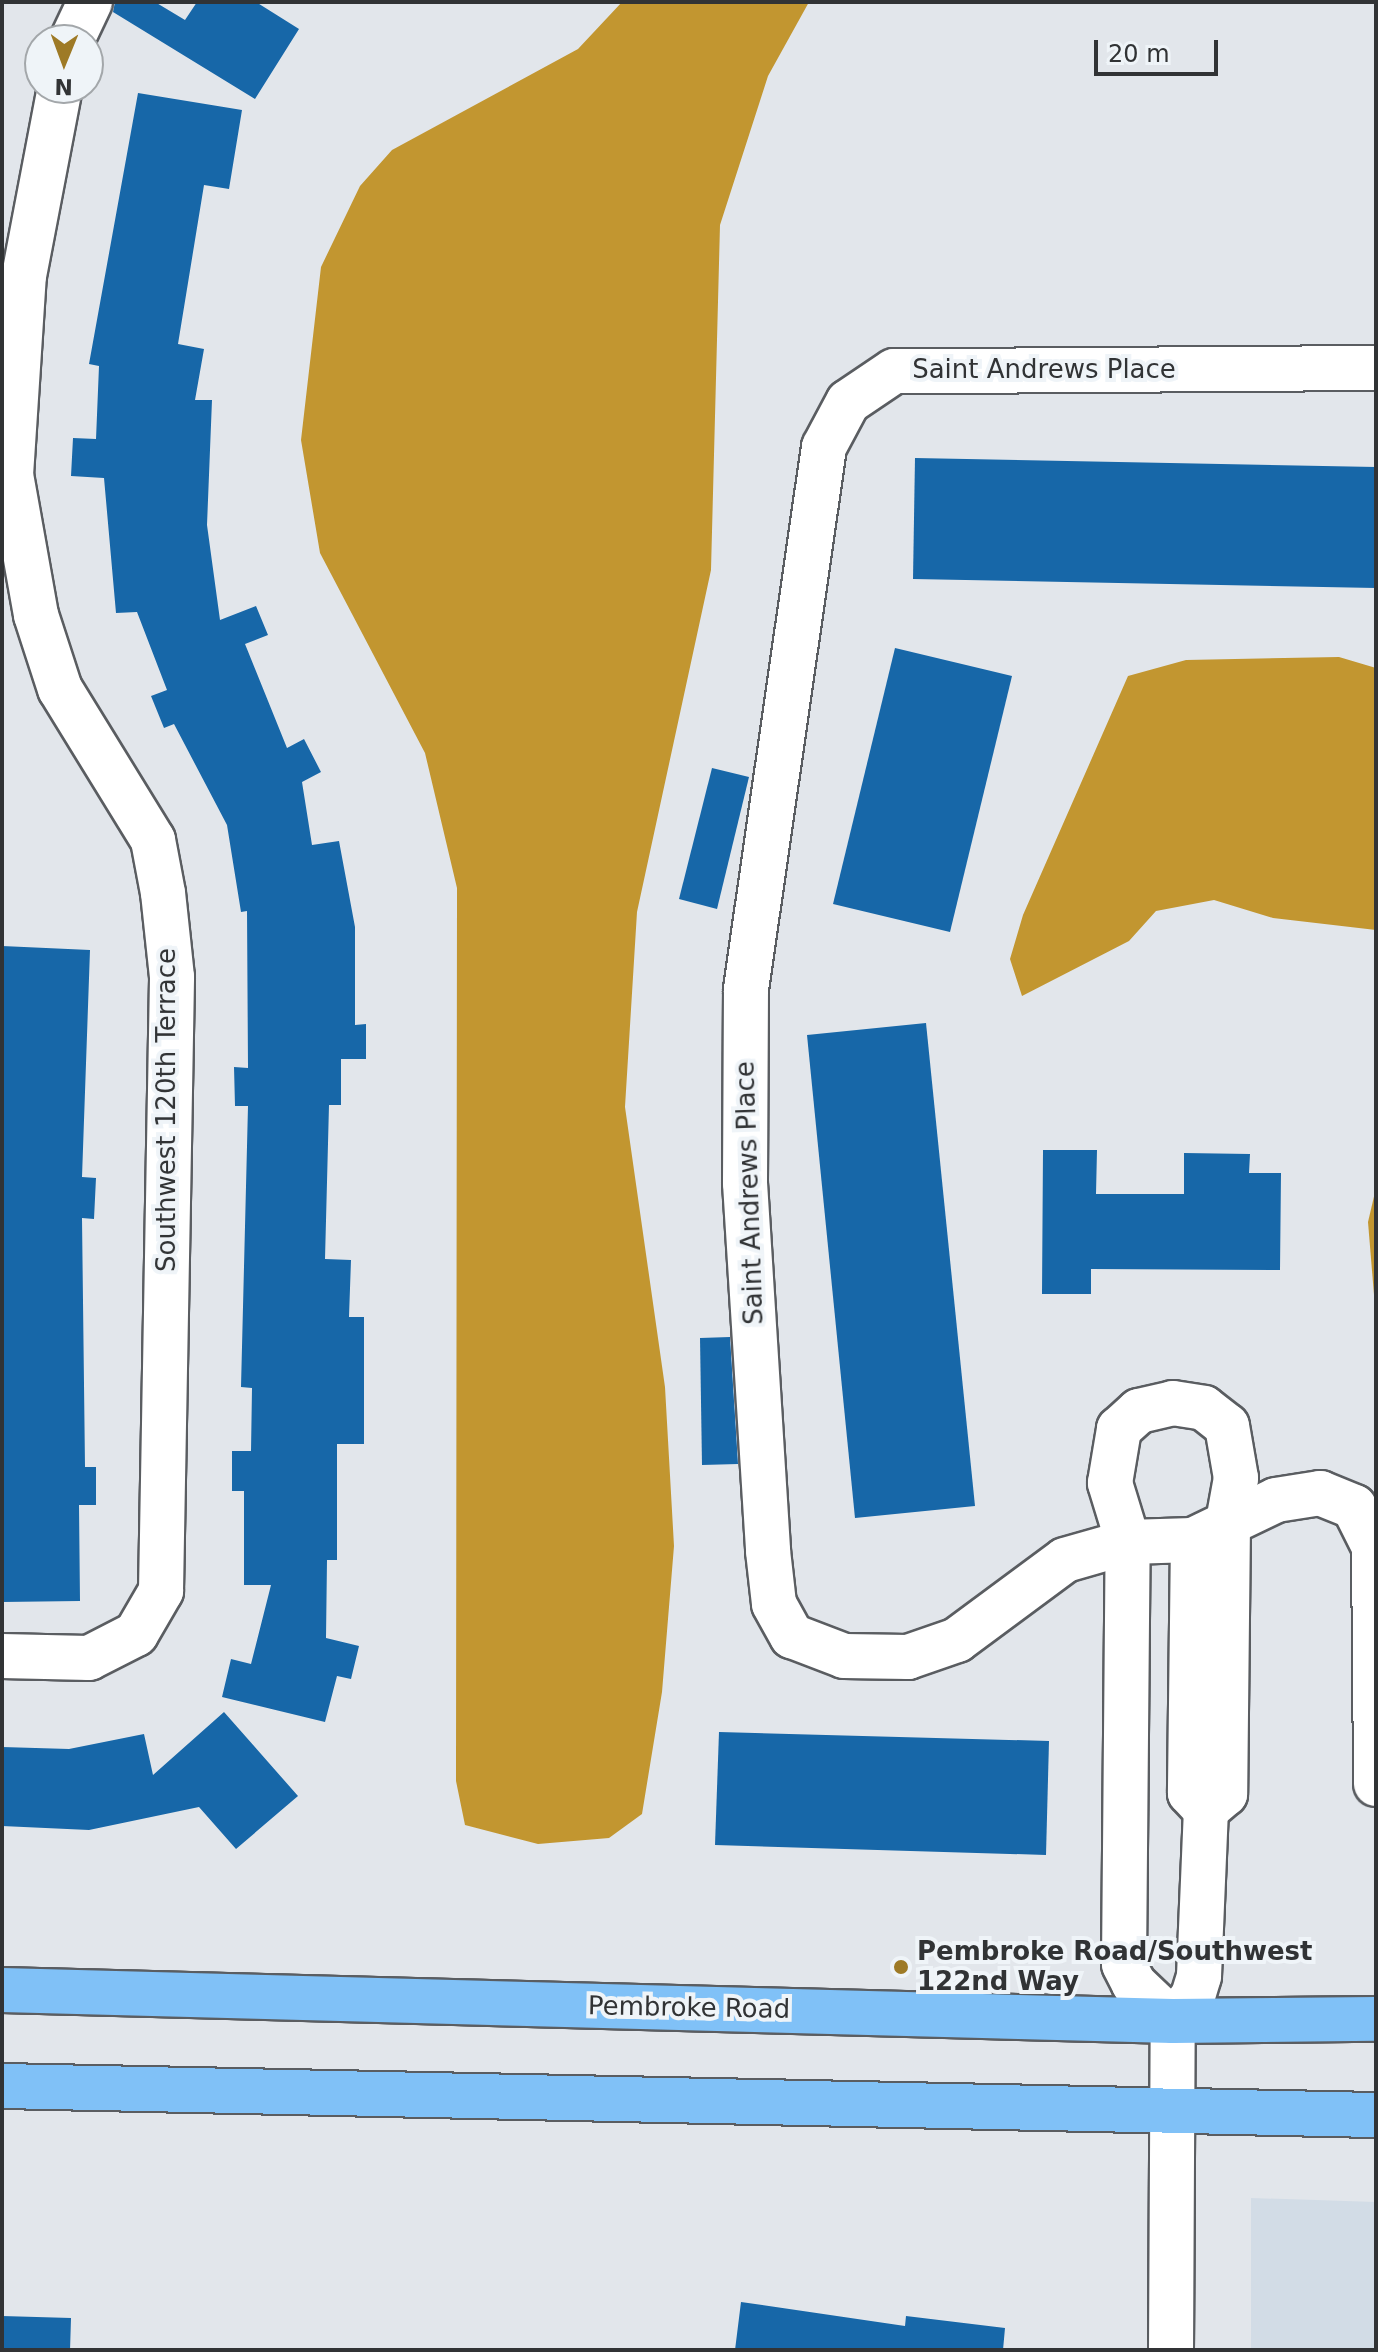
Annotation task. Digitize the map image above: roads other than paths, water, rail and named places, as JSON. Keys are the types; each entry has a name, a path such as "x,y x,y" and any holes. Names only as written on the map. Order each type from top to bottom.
{"main road":[{"name":"Pembroke Road","path":"2,1990 1173,2021 1376,2019"},
{"path":"2,2086 1376,2115"}],"street":[{"path":"80,24 90,2"},
{"name":"Southwest 120th Terrace","path":"2,1656 89,1658 136,1634 161,1591 168,935 153,840 60,689 13,559 13,405 24,276 57,104"},
{"name":"Saint Andrews Place","path":"1376,368 894,371 848,402 824,447 746,989 745,1183 774,1604 792,1636 844,1656 908,1657 957,1640 1065,1560 1128,1542 1211,1531 1276,1500 1320,1493 1354,1507 1374,1547 1376,1784"},
{"path":"1171,2350 1173,2021 1193,1996 1199,1976 1206,1810 1190,1793 1211,1531 1236,1478 1227,1426 1204,1408 1173,1403 1139,1411 1119,1429 1110,1483 1128,1542 1123,1958 1134,1984 1173,2021"}],"place":[{"name":"Pembroke Road/Southwest 122nd Way","path":"901,1967"}]}
